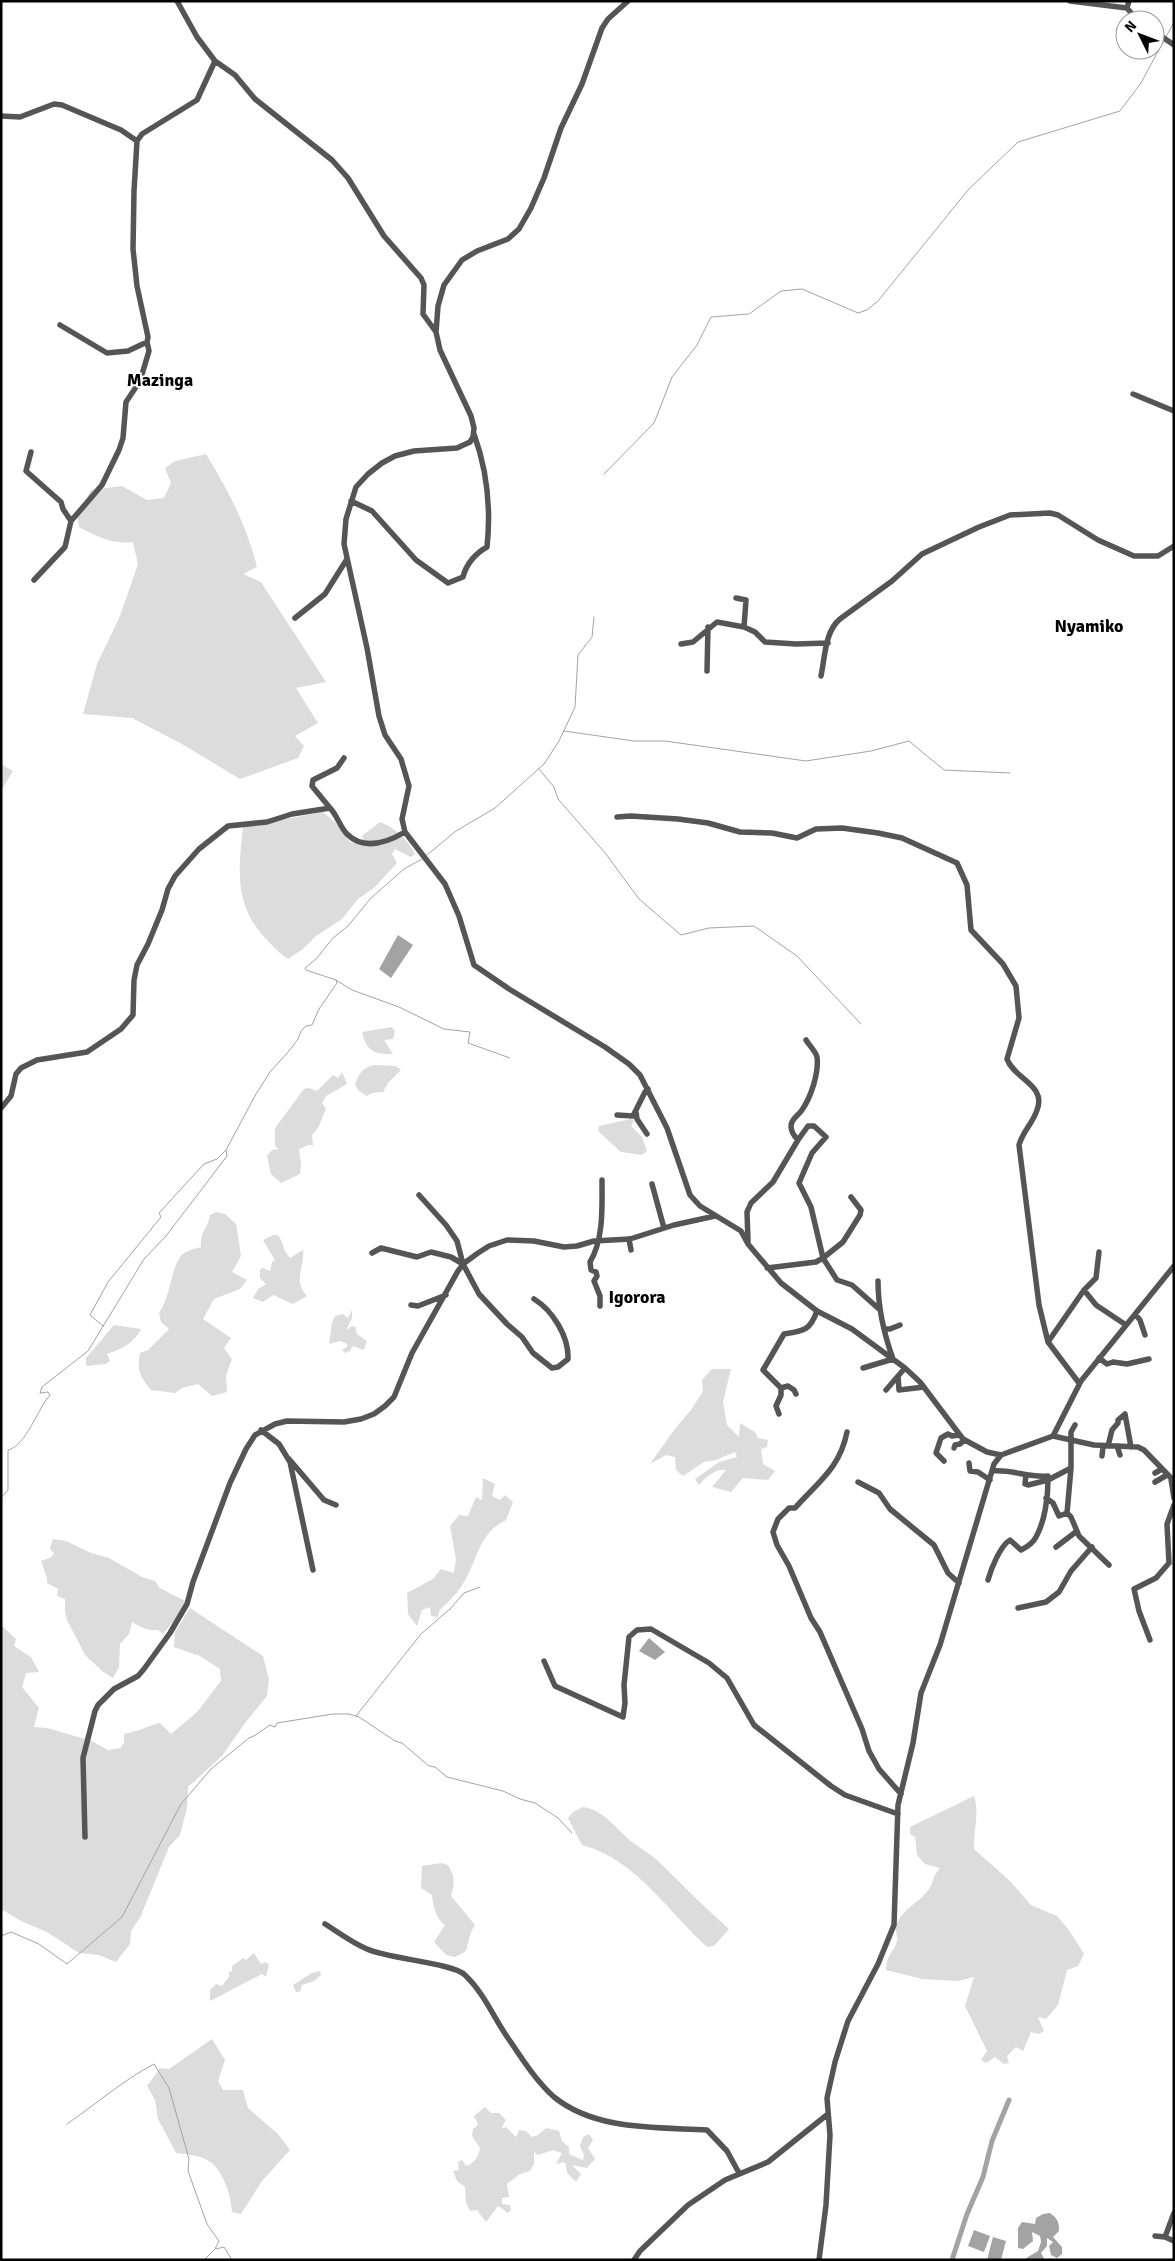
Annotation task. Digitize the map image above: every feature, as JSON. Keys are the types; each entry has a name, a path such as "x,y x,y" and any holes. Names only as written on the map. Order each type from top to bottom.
{"street":[{"path":"177,1 197,37 215,61 235,75 255,99 332,160 348,178 384,236 421,278 424,285 423,314 436,332"},
{"path":"351,501 372,510 416,560 448,583 463,577 465,570 474,557 487,547 487,490 480,450 474,434 471,416 440,350 436,332 438,306 444,285 452,271 462,260 477,251 508,239 518,229 531,208 561,128 582,84 602,28 608,19 628,1"},
{"path":"1070,1 1127,8 1129,1"},
{"path":"34,580 65,547 71,521 102,485 119,450 126,419 126,402 140,381 149,351 148,337 137,286 133,249 134,191 138,141 142,134 197,100 215,61"},
{"path":"1,116 20,117 54,104 62,105 121,130 138,141"},
{"path":"60,325 107,353 128,351 147,342"},
{"path":"1133,394 1174,411"},
{"path":"474,434 470,442 457,448 414,451 395,456 368,474 356,487 351,501 346,518 344,544 346,560 367,648 379,716 385,735 397,751 407,775 409,786 402,819 405,832 445,884 459,916 474,965 629,1064 648,1089 667,1128 690,1195 700,1206 715,1216 731,1223 741,1231 748,1244 781,1283 817,1311 852,1329 905,1368 924,1387 962,1437 990,1453 1001,1455 1053,1436 1105,1446 1131,1447 1144,1450 1170,1478 1174,1498"},
{"path":"30,452 26,471 61,502 71,521"},
{"path":"821,676 828,643 835,623 892,581 916,558 979,527 1010,515 1050,513 1058,515 1098,540 1134,556 1158,556 1174,546"},
{"path":"295,618 325,594 346,560"},
{"path":"736,598 746,600 744,627"},
{"path":"681,644 693,642 708,627 717,622 744,627 755,632 765,642 796,644 828,643"},
{"path":"707,671 708,627"},
{"path":"344,758 337,768 313,780 312,786 330,808 347,834 359,841 371,844 386,842 405,832"},
{"path":"1,1108 11,1096 16,1074 21,1068 37,1060 87,1052 121,1029 130,1018 135,1009 134,980 138,965 162,910 168,889 180,869 199,849 228,826 267,822 292,814 330,808"},
{"path":"617,817 638,816 678,819 708,823 740,832 772,833 796,838 816,829 842,828 878,832 902,838 957,863 967,885 971,930 1003,964 1016,986 1019,1018 1008,1052 1010,1066 1033,1086 1039,1096 1038,1110 1022,1134 1019,1145 1039,1305 1048,1342 1066,1370 1080,1383"},
{"path":"798,1140 792,1133 791,1125 793,1119 802,1111 815,1080 817,1056 806,1040"},
{"path":"617,1115 633,1116 644,1092 648,1089"},
{"path":"636,1112 637,1119 647,1134"},
{"path":"748,1244 748,1212 751,1203 774,1182 808,1126 814,1126 826,1137 812,1153 799,1183 811,1208 823,1258 837,1280 852,1285 879,1309"},
{"path":"600,1306 600,1296 594,1281 597,1276 596,1272 591,1270 590,1262 594,1256 602,1215 602,1180"},
{"path":"652,1184 664,1228"},
{"path":"419,1195 446,1225 457,1241 463,1264 479,1294 506,1324 522,1337 533,1353 552,1368 558,1368 568,1359 565,1340 544,1304 534,1299"},
{"path":"768,1268 816,1262 843,1242 861,1210 851,1197"},
{"path":"85,1838 83,1758 95,1711 98,1705 114,1688 138,1676 182,1615 230,1483 246,1449 261,1430 287,1421 344,1422 361,1419 374,1414 385,1406 394,1397 412,1353 463,1264 489,1246 507,1240 570,1247 597,1241 629,1239 664,1228 715,1216"},
{"path":"629,1239 631,1250"},
{"path":"372,1253 381,1248 417,1257 431,1252 451,1257 463,1264"},
{"path":"1048,1342 1084,1290 1096,1278 1099,1252"},
{"path":"1053,1436 1080,1383 1174,1266"},
{"path":"878,1281 879,1309 893,1359"},
{"path":"1084,1290 1096,1305 1126,1325"},
{"path":"411,1305 418,1306 446,1295"},
{"path":"779,1414 776,1406 781,1394 781,1388 763,1370 768,1358 784,1334 806,1330 814,1320 817,1311"},
{"path":"1135,1314 1140,1320 1145,1335"},
{"path":"884,1328 890,1329 900,1325"},
{"path":"1099,1358 1107,1364 1113,1362 1127,1364 1149,1359"},
{"path":"863,1368 893,1359"},
{"path":"886,1390 905,1368"},
{"path":"898,1376 899,1390 924,1387"},
{"path":"781,1388 788,1386 796,1394"},
{"path":"1102,1456 1118,1420 1125,1414 1131,1447"},
{"path":"1075,1425 1071,1432 1071,1468 1067,1513 1079,1536 1109,1565"},
{"path":"261,1430 279,1444 324,1500 336,1505"},
{"path":"847,1432 842,1452 829,1472 795,1508 789,1508 778,1519 773,1532 811,1618 820,1632 836,1668 869,1751 879,1769 901,1794"},
{"path":"944,1461 936,1453 942,1438 948,1434 962,1437"},
{"path":"954,1448 955,1444 960,1444 962,1437"},
{"path":"1117,1446 1120,1455"},
{"path":"990,1453 994,1464"},
{"path":"819,2260 826,2205 830,2135 827,2098 841,2039 848,2021 878,1964 894,1925 898,1814 920,1693 940,1644 994,1464 1001,1455"},
{"path":"288,1457 313,1570"},
{"path":"969,1463 970,1471 978,1472 990,1480"},
{"path":"1026,1475 1026,1485 1050,1479 1071,1468"},
{"path":"1155,1473 1162,1469"},
{"path":"992,1471 1005,1470 1050,1479"},
{"path":"1155,1482 1170,1478"},
{"path":"988,1580 998,1555 1006,1542 1010,1540 1021,1550 1036,1538 1043,1522 1050,1479"},
{"path":"858,1482 879,1493 890,1509 934,1545 948,1573 959,1583"},
{"path":"1046,1498 1054,1503 1058,1515 1067,1513"},
{"path":"1150,1640 1139,1611 1134,1589 1156,1578 1169,1564 1166,1524 1174,1505"},
{"path":"1056,1547 1077,1531"},
{"path":"1018,1608 1046,1602 1059,1592 1071,1571 1092,1547"},
{"path":"544,1661 555,1686 622,1717 626,1703 624,1685 629,1637 637,1630 651,1629 708,1663 727,1678 754,1725 825,1782 845,1795 898,1814"},
{"path":"324,1924 367,1949 406,1960 446,1967 465,1974 486,2000 503,2031 519,2054 555,2098 584,2113 616,2124 707,2130 727,2151 739,2173"},
{"path":"634,2260 640,2251 688,2205 739,2173 768,2162 828,2114"},
{"path":"1165,2237 1174,2213"},
{"path":"1155,2236 1165,2237 1174,2241"}],"shaded area":[{"path":"206,454 236,509 253,552 257,567 243,574 261,582 326,682 296,688 318,723 295,736 304,746 298,758 240,779 182,744 132,718 83,714 97,664 120,616 138,564 133,542 112,541 92,534 79,527 77,515 91,490 122,486 147,500 164,498 171,483 165,468 175,461"},
{"path":"1,764 13,771 1,791"},
{"path":"323,812 336,823 350,842 364,846 362,836 380,822 391,827 401,835 415,854 411,857 395,849 392,854 397,863 374,888 358,899 342,919 316,936 303,949 288,959 257,928 244,902 240,873 243,827"},
{"path":"398,935 413,945 391,978 379,969"},
{"path":"392,1027 395,1031 393,1039 384,1040 393,1054 381,1054 369,1048 362,1032"},
{"path":"374,1065 396,1066 401,1070 388,1083 383,1092 372,1093 367,1096 359,1091 355,1085 362,1072"},
{"path":"342,1072 347,1084 326,1096 322,1103 326,1109 318,1128 312,1135 313,1145 299,1149 300,1174 281,1183 271,1174 267,1156 272,1150 279,1149 275,1146 275,1128 304,1089 309,1088 317,1091 333,1075 338,1078"},
{"path":"634,1120 631,1126 642,1137 647,1151 642,1155 621,1152 598,1131 599,1126"},
{"path":"216,1212 225,1214 236,1224 241,1256 232,1272 247,1280 240,1289 214,1299 203,1319 231,1338 224,1348 232,1359 226,1376 227,1392 212,1396 198,1384 182,1388 175,1393 151,1390 140,1373 140,1353 148,1350 169,1329 161,1322 159,1313 166,1299 174,1270 184,1253 201,1247 203,1233 210,1215"},
{"path":"273,1235 278,1235 290,1258 303,1250 300,1284 307,1296 293,1304 273,1295 263,1302 253,1298 258,1289 266,1284 260,1278 260,1270 263,1268 270,1271 272,1262 275,1260 263,1240"},
{"path":"352,1310 352,1318 347,1328 348,1330 350,1327 355,1326 357,1334 367,1341 364,1350 353,1346 350,1351 345,1353 342,1350 347,1347 347,1344 340,1341 329,1344 332,1322 335,1316 343,1314 348,1318"},
{"path":"114,1325 141,1329 127,1345 107,1354 110,1361 106,1364 86,1366 86,1358"},
{"path":"712,1369 731,1369 723,1402 727,1425 739,1437 740,1423 755,1432 758,1438 768,1440 767,1447 761,1449 763,1464 775,1471 768,1480 743,1478 731,1492 712,1487 726,1470 715,1472 699,1485 695,1479 719,1462 737,1457 735,1452 716,1460 704,1462 683,1476 676,1470 675,1457 666,1455 650,1464 691,1410 703,1391 702,1380"},
{"path":"483,1478 495,1484 492,1496 500,1500 505,1495 513,1502 506,1520 484,1539 464,1582 456,1594 439,1611 438,1617 431,1616 430,1607 422,1610 417,1626 408,1614 407,1593 433,1579 441,1569 454,1573 456,1559 450,1526 459,1515 468,1516 476,1497 482,1500"},
{"path":"53,1539 66,1541 91,1553 109,1558 142,1577 155,1581 160,1588 185,1601 176,1618 163,1634 158,1630 147,1629 132,1622 129,1634 120,1644 119,1667 113,1678 102,1671 85,1655 67,1620 65,1599 57,1596 58,1589 47,1583 41,1561 50,1558 54,1554 50,1548"},
{"path":"190,1608 263,1656 269,1679 267,1696 222,1756 188,1787 187,1808 180,1835 169,1847 140,1918 131,1931 130,1944 116,1962 99,1955 79,1953 47,1932 21,1921 1,1909 1,1625 16,1639 14,1646 31,1657 39,1672 26,1673 22,1687 39,1708 34,1727 47,1728 92,1741 108,1750 120,1748 124,1743 124,1734 160,1723 171,1734 197,1712 221,1681 220,1669 200,1656 174,1647 175,1632"},
{"path":"649,1638 665,1652 655,1660 639,1651"},
{"path":"974,1796 976,1816 974,1849 1010,1881 1031,1905 1057,1916 1069,1930 1084,1954 1078,1966 1067,1970 1058,2005 1046,2019 1038,2017 1044,2031 1039,2034 1031,2032 1023,2051 1016,2047 1007,2056 1009,2063 1004,2064 995,2057 986,2063 981,2060 987,2051 965,2006 974,1977 958,1981 922,1979 886,1970 888,1958 896,1945 896,1926 899,1920 925,1894 940,1868 925,1864 917,1855 915,1837 910,1834 910,1827"},
{"path":"583,1807 604,1816 632,1842 657,1860 729,1929 714,1946 707,1947 635,1874 601,1852 582,1845 568,1818 573,1812"},
{"path":"441,1863 448,1865 452,1873 454,1884 451,1896 475,1925 466,1951 455,1957 446,1955 434,1942 445,1925 439,1919 432,1895 421,1888 422,1866"},
{"path":"254,1953 261,1964 265,1962 269,1964 266,1977 262,1974 210,2001 210,1990 216,1984 222,1986 229,1977 229,1972 232,1971 232,1966 243,1958 246,1960"},
{"path":"320,1971 321,1975 314,1981 302,1985 300,1992 296,1992 293,1985 312,1973"},
{"path":"212,2039 225,2060 218,2081 223,2090 243,2090 248,2108 278,2134 290,2150 262,2181 241,2214 232,2212 227,2189 216,2166 199,2157 176,2153 158,2119 155,2100 147,2086 160,2068 169,2069"},
{"path":"485,2107 491,2113 499,2113 506,2120 501,2129 506,2127 516,2137 519,2130 526,2131 532,2137 538,2135 546,2128 559,2131 562,2141 569,2147 569,2154 583,2160 584,2155 580,2146 583,2137 589,2134 593,2140 588,2148 595,2159 587,2168 572,2165 581,2174 576,2182 567,2173 565,2162 556,2164 562,2153 553,2150 538,2155 534,2152 534,2164 530,2171 520,2174 507,2184 509,2197 502,2198 502,2204 510,2205 511,2210 508,2213 498,2206 486,2222 477,2210 470,2211 466,2202 465,2187 457,2181 453,2171 459,2170 458,2162 462,2160 466,2166 474,2162 477,2157 480,2148 472,2136 473,2129 478,2125 474,2116"},
{"path":"1050,2213 1058,2223 1059,2231 1053,2237 1062,2247 1062,2254 1057,2258 1051,2255 1049,2246 1053,2242 1047,2238 1047,2246 1041,2253 1045,2260 1023,2260 1038,2251 1041,2242 1040,2236 1032,2232 1033,2241 1023,2249 1018,2248 1018,2228 1022,2222 1035,2224 1036,2218"},
{"path":"974,2230 990,2236 984,2252 968,2246"},
{"path":"993,2237 1006,2241 1001,2260 987,2260"}],"waterway":[{"path":"1166,37 1174,22"},
{"path":"604,474 654,423 672,377 697,345 711,317 749,314 781,291 802,289 858,313 867,310 878,301 968,190 1018,142 1120,111 1141,83 1153,60"},
{"path":"427,855 456,831 495,808 544,764 559,741 575,707 578,655 592,637 594,617"},
{"path":"564,731 634,741 665,741 806,761 871,751 909,741 944,770 1010,773"},
{"path":"539,769 554,787 558,799 606,854 639,899 681,935 709,928 754,926 797,956 861,1024"},
{"path":"1,1498 8,1490 8,1450 20,1442 50,1395 48,1392 40,1393 42,1387 88,1351 144,1259 166,1236 227,1156 226,1150 256,1094 270,1072 298,1039 301,1031 306,1026 312,1025 319,1009 337,983 336,980 306,970 305,968 316,959 333,938 348,926 370,899 404,869 422,859"},
{"path":"336,980 352,990 399,1007 444,1029 470,1032 468,1043 510,1058"},
{"path":"103,1326 90,1315 108,1282 161,1217 159,1213 204,1164 217,1159 226,1150"},
{"path":"356,1716 421,1634 450,1609 464,1593 480,1587"},
{"path":"1,1936 11,1932 39,1944 67,1964 122,1917 181,1804 211,1769 249,1738 270,1725 275,1727 277,1723 333,1714 349,1714 359,1717 395,1741 402,1743 429,1766 435,1767 447,1777 503,1791 520,1799 535,1803 558,1818 572,1833"},
{"path":"67,2124 120,2085 154,2064 169,2088 189,2159 188,2171 207,2224 219,2241 215,2249 204,2260"},
{"path":"952,2260 967,2214 983,2177 992,2141 1009,2100"},
{"path":"216,2249 224,2247 232,2260"}],"district":[{"name":"Mazinga","path":"160,380"},
{"name":"Nyamiko","path":"1089,626"},
{"name":"Igorora","path":"637,1297"}]}
